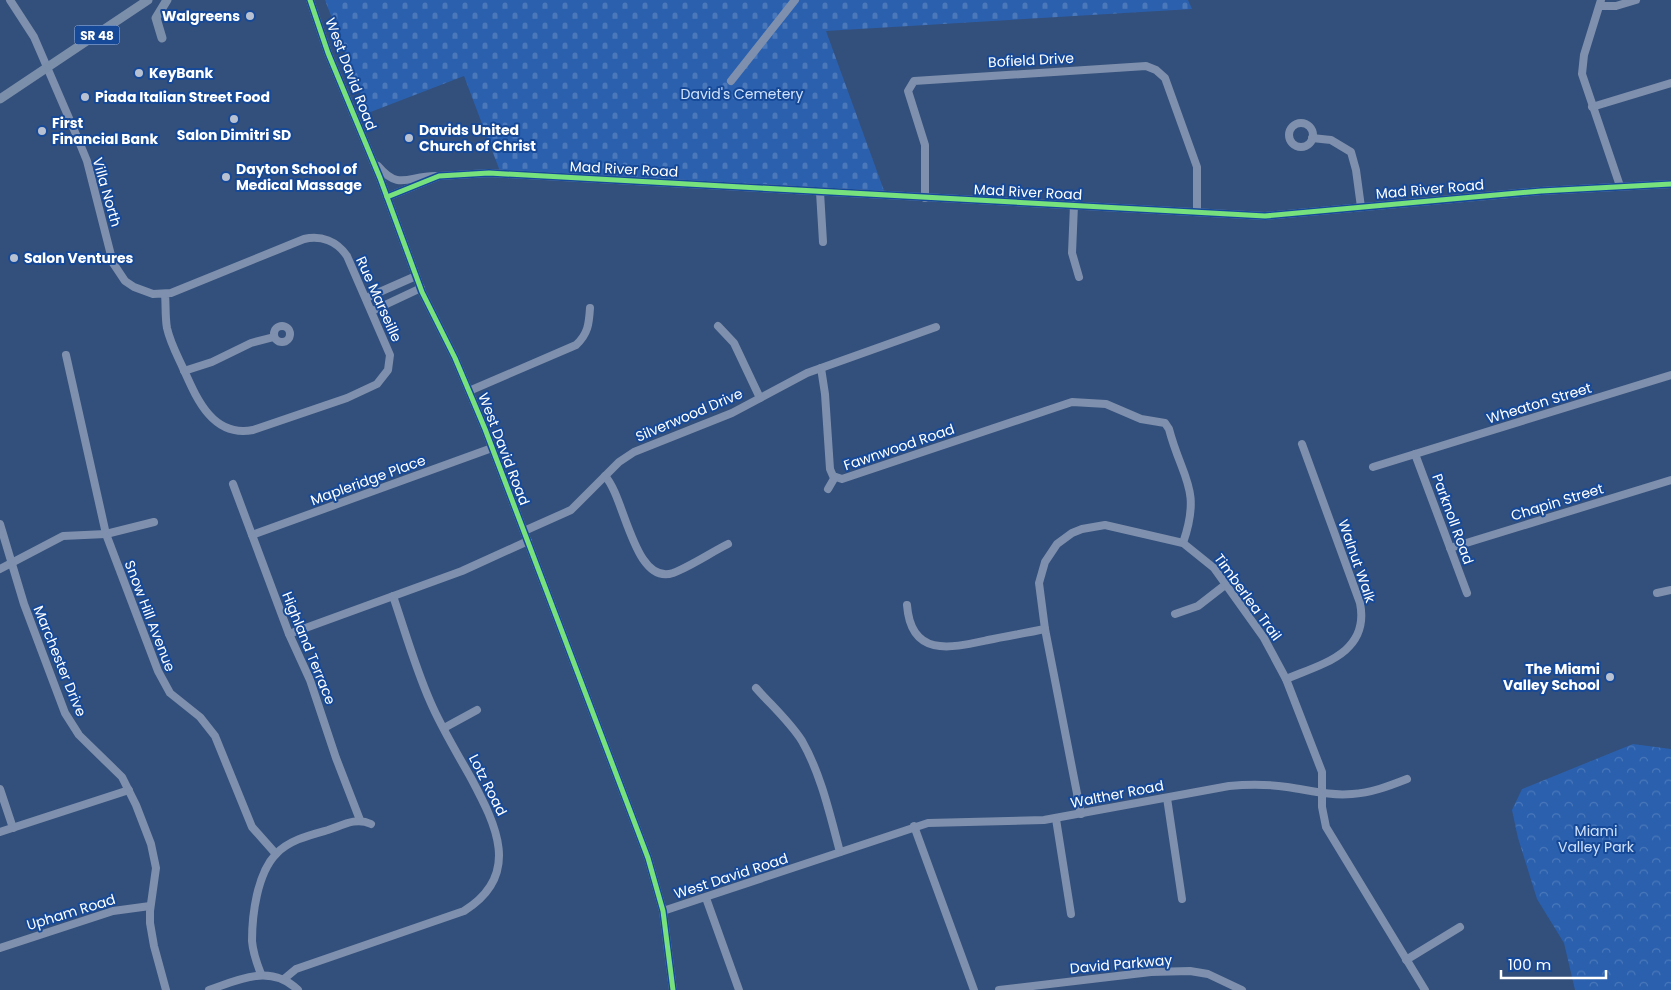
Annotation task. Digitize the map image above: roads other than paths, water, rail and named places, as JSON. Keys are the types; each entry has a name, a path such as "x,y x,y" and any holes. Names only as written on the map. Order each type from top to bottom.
{"main road":[{"name":"SR 48","path":"0,99 148,0"},
{"path":"162,38 156,18 167,0"}],"street":[{"name":"Villa North","path":"10,0 34,37 60,95 86,161 113,263 126,281 134,287 153,294 165,294"},
{"name":"West David Road","path":"310,0 328,53 372,158 416,276 469,391 492,448 648,858 663,911 914,826"},
{"path":"731,81 795,0"},
{"path":"1620,186 1582,74 1584,55 1601,3 1616,6 1636,0"},
{"name":"Bofield Drive","path":"925,198 925,146 908,92 911,84 922,79 1136,65 1154,68 1165,78 1197,168 1197,212"},
{"path":"1592,107 1671,83"},
{"path":"1312,138 1331,140 1351,152 1356,170 1361,207"},
{"path":"372,158 386,176 395,181 402,182 426,176 439,176"},
{"name":"Mad River Road","path":"387,197 439,176 462,173 1281,215 1620,186 1671,184"},
{"path":"820,192 824,242"},
{"path":"1074,205 1072,253 1079,277"},
{"name":"Rue Marseille","path":"304,239 325,239 341,248 366,298 390,355 388,370 380,382 347,398 253,430 242,431 228,428 212,420 194,394 167,330 165,294 197,284 226,270 304,239"},
{"path":"366,298 416,276"},
{"path":"372,311 421,288"},
{"path":"469,391 576,346 587,333 590,308"},
{"path":"718,326 734,343 760,398"},
{"name":"Silverwood Drive","path":"524,531 565,514 579,503 605,476 634,452 720,418 792,380 936,327"},
{"path":"184,371 212,362 251,342 274,337"},
{"name":"Snow Hill Avenue","path":"66,355 106,534 162,680 170,693 212,730 224,755 252,827 276,854"},
{"name":"Fawnwood Road","path":"821,368 825,394 830,469 834,477 847,479 1062,404 1077,401 1106,404 1141,419 1160,421 1168,426 1192,496 1192,513 1183,543"},
{"name":"Wheaton Street","path":"1373,467 1671,375"},
{"name":"Walnut Walk","path":"1286,679 1336,658 1345,652 1356,637 1362,619 1360,603 1302,444"},
{"name":"Mapleridge Place","path":"252,535 492,448"},
{"name":"Parknoll Road","path":"1415,454 1466,593"},
{"path":"605,476 616,493 644,563 653,571 661,574 673,573 728,544"},
{"path":"828,489 834,477"},
{"name":"Chapin Street","path":"1450,548 1671,480"},
{"name":"Highland Terrace","path":"233,484 289,634 310,680 360,820"},
{"path":"0,569 63,536 106,534 154,522"},
{"name":"Marchester Drive","path":"0,524 10,563 38,643 69,720 79,735 117,770 129,790 154,856 155,877 150,906 152,935 166,990"},
{"name":"Timberlea Trail","path":"1081,814 1039,594 1041,572 1052,551 1066,537 1082,529 1105,525 1183,543 1206,560 1264,638 1286,679 1320,764 1323,818 1330,836 1424,990"},
{"path":"289,634 462,571 506,549 528,541"},
{"path":"1175,614 1198,606 1225,585"},
{"path":"1657,593 1671,590"},
{"name":"Lotz Road","path":"284,979 296,969 450,917 472,906 486,891 498,867 499,845 496,829 423,686 393,596"},
{"path":"906,605 907,616 914,632 924,641 940,647 1045,629"},
{"path":"756,688 790,726 806,750 823,792 840,852"},
{"path":"444,728 477,710"},
{"name":"Walther Road","path":"914,826 938,822 1028,822 1056,819 1248,784 1278,785 1323,793 1363,793 1407,779"},
{"path":"0,789 12,828"},
{"path":"0,832 129,790"},
{"path":"1167,798 1182,899"},
{"path":"1056,819 1071,914"},
{"path":"261,974 252,942 254,921 264,875 276,854 307,836 360,820 371,824"},
{"path":"914,826 974,990"},
{"path":"706,898 739,990"},
{"name":"Upham Road","path":"0,948 112,911 150,906"},
{"path":"663,911 674,990"},
{"path":"1406,960 1460,927"},
{"name":"David Parkway","path":"999,990 1151,972 1190,971 1208,974 1242,990"},
{"path":"210,990 242,978 261,974 284,979 298,990"}],"place":[{"name":"Walgreens","path":"250,16"},
{"name":"KeyBank","path":"139,73"},
{"name":"Piada Italian Street Food","path":"85,97"},
{"name":"Salon Dimitri SD","path":"234,119"},
{"name":"First Financial Bank","path":"42,131"},
{"name":"Davids United Church of Christ","path":"409,138"},
{"name":"Dayton School of Medical Massage","path":"226,177"},
{"name":"Salon Ventures","path":"14,258"},
{"name":"The Miami Valley School","path":"1610,677"}],"park label":[{"name":"David's Cemetery","path":"742,94"},
{"name":"Miami Valley Park","path":"1596,840"}]}
